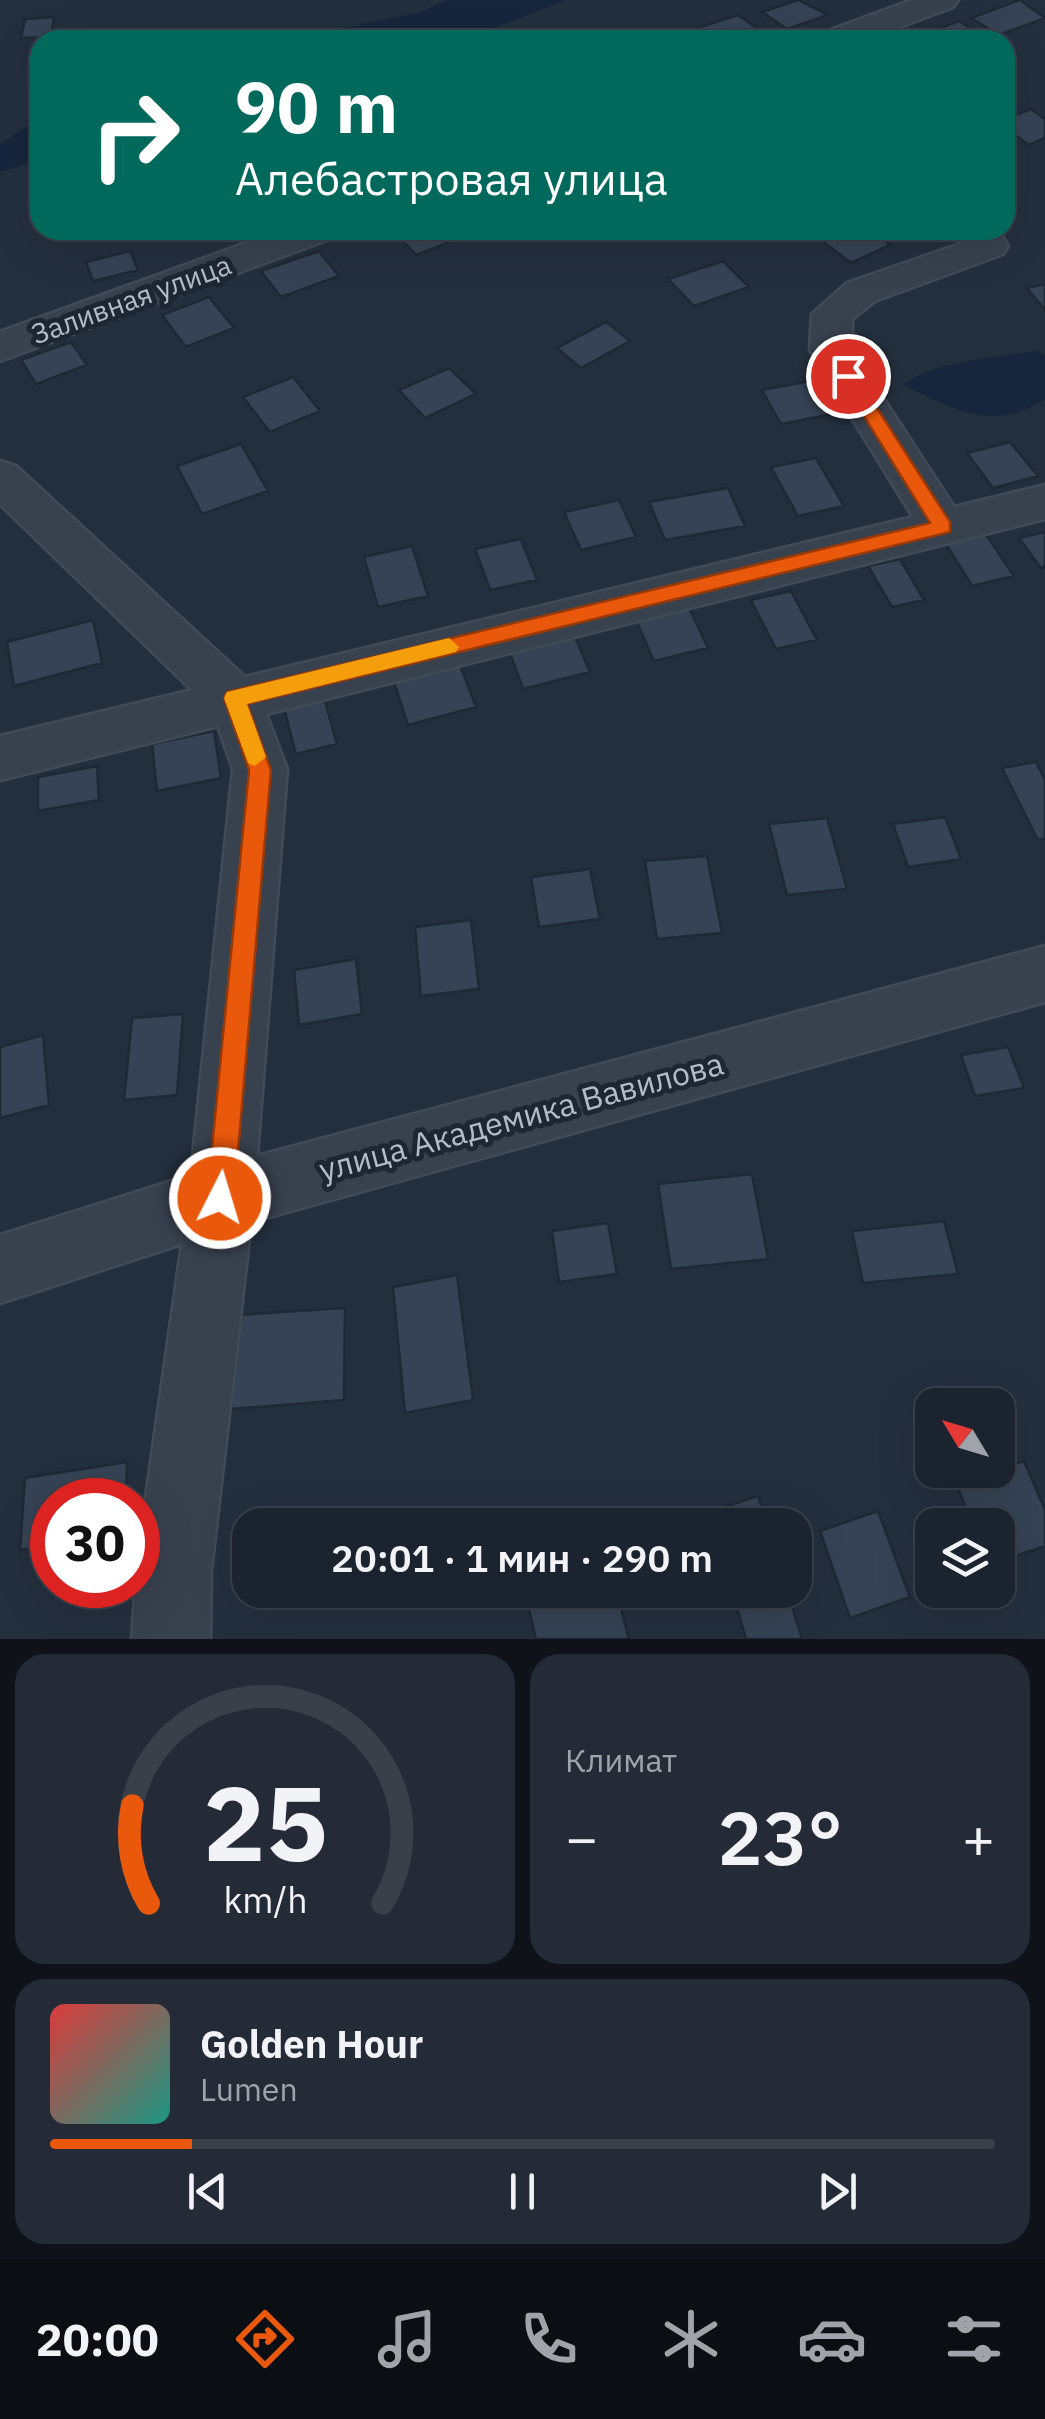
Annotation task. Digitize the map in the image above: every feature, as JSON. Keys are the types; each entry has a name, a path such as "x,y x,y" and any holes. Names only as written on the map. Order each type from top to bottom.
{"street":[{"path":"861,30 942,0"},
{"name":"Заливная улица","path":"0,347 291,240"},
{"path":"943,527 831,350 832,314 862,292 989,246"},
{"path":"0,477 234,698 260,770 220,1198 174,1571 171,1639"},
{"path":"0,758 1045,502"},
{"name":"улица Академика Вавилова","path":"0,1270 220,1198 1045,974"}],"water":[{"path":"447,0 567,0 488,30 333,30 421,12"},
{"path":"28,126 30,163 0,172 0,144"},
{"path":"1035,351 1045,355 1045,399 1008,415 974,414 903,385 946,366"}],"building":[{"path":"798,0 828,15 787,29 762,12"},
{"path":"1020,0 1045,18 1013,30 991,30 971,18"},
{"path":"738,15 760,30 695,30"},
{"path":"54,17 52,30 30,30 30,38 21,38 25,19"},
{"path":"959,21 973,30 935,30"},
{"path":"1031,109 1045,119 1045,138 1029,145 1015,135 1015,115"},
{"path":"402,240 455,240 416,255"},
{"path":"821,240 883,240 890,245 851,263"},
{"path":"130,251 138,270 93,281 86,262"},
{"path":"319,251 339,276 281,297 261,271"},
{"path":"723,261 749,287 694,306 668,279"},
{"path":"1045,284 1045,310 1027,288"},
{"path":"209,297 234,328 186,347 162,315"},
{"path":"606,322 630,341 581,368 557,348"},
{"path":"71,342 87,365 36,384 21,360"},
{"path":"449,368 476,394 425,418 399,390"},
{"path":"293,377 320,411 270,432 243,397"},
{"path":"822,379 843,412 781,424 762,390"},
{"path":"1010,442 1038,476 993,488 967,453"},
{"path":"241,444 268,491 202,514 177,466"},
{"path":"816,458 844,506 798,516 771,467"},
{"path":"728,488 745,526 665,540 649,502"},
{"path":"619,500 636,537 581,550 564,512"},
{"path":"983,530 1014,576 972,586 943,539"},
{"path":"1045,532 1045,566 1041,568 1019,538"},
{"path":"521,539 537,580 490,590 475,549"},
{"path":"412,546 428,596 378,607 364,557"},
{"path":"900,559 924,600 892,607 868,566"},
{"path":"791,591 817,640 776,649 751,600"},
{"path":"689,608 708,648 654,661 636,620"},
{"path":"93,620 102,663 14,686 7,642"},
{"path":"575,637 590,672 523,689 510,653"},
{"path":"458,660 476,707 408,725 392,676"},
{"path":"324,698 337,744 296,754 284,708"},
{"path":"214,731 221,778 157,791 152,744"},
{"path":"1036,762 1045,780 1045,838 1038,840 1002,768"},
{"path":"97,766 99,800 38,811 38,777"},
{"path":"945,817 961,859 908,867 893,824"},
{"path":"827,818 847,889 787,895 769,824"},
{"path":"707,856 722,933 657,939 645,861"},
{"path":"590,869 600,919 539,927 531,877"},
{"path":"471,920 479,989 421,996 415,927"},
{"path":"356,959 362,1014 299,1025 294,970"},
{"path":"183,1014 177,1095 124,1100 132,1018"},
{"path":"43,1035 49,1105 0,1118 0,1047"},
{"path":"1008,1047 1024,1088 975,1096 961,1055"},
{"path":"752,1174 768,1259 671,1269 658,1184"},
{"path":"944,1221 958,1274 863,1283 852,1231"},
{"path":"608,1223 617,1274 559,1282 552,1231"},
{"path":"457,1275 473,1400 405,1413 393,1287"},
{"path":"345,1308 344,1400 231,1409 236,1315"},
{"path":"1024,1461 1045,1510 1045,1546 1015,1556 1015,1508 966,1508 958,1488 1015,1488 1015,1464"},
{"path":"127,1462 127,1478 30,1478 30,1548 20,1550 25,1478"},
{"path":"758,1496 762,1508 721,1508"},
{"path":"878,1511 910,1597 850,1618 820,1531"},
{"path":"529,1608 621,1608 629,1639 536,1639"},
{"path":"737,1608 793,1608 802,1639 746,1639"}],"slow traffic":[{"path":"255,757 234,698 449,647"}],"route":[{"path":"220,1198 260,770 234,698 943,527 848,376"}]}
